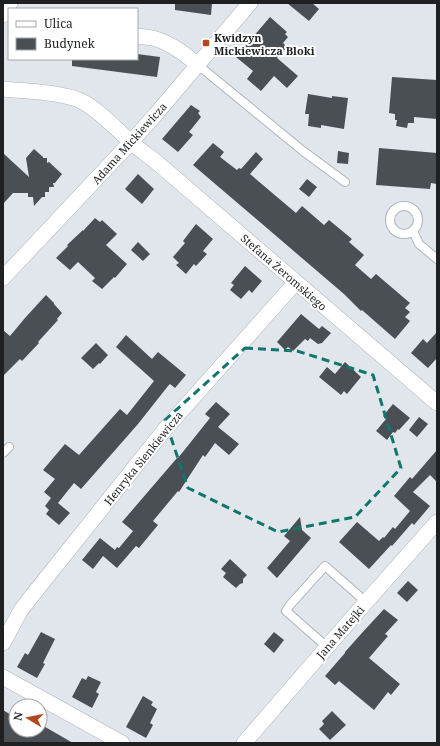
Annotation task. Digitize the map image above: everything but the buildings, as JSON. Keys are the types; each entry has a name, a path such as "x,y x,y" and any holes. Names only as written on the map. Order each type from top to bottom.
{"street":[{"path":"3,14 10,3"},
{"name":"Adama Mickiewicza","path":"3,278 131,142 250,3"},
{"path":"138,36 154,39 168,44 186,54 198,64"},
{"name":"Stefana Żeromskiego","path":"3,89 71,98 88,105 437,403"},
{"name":"Henryka Sienkiewicza","path":"3,643 21,610 166,428 296,282"},
{"name":"Jana Matejki","path":"244,743 437,522"},
{"path":"3,677 122,743"}],"lane":[{"path":"198,64 303,151 345,182"},
{"path":"413,231 418,244 437,259"},
{"path":"3,453 9,447"},
{"path":"327,647 286,611 290,605 325,566 366,602"}],"highlighted area":[{"path":"245,348 297,351 373,375 401,468 355,517 278,532 188,488 165,420"}],"place":[{"name":"Kwidzyn Mickiewicza Bloki","path":"206,43"}]}
